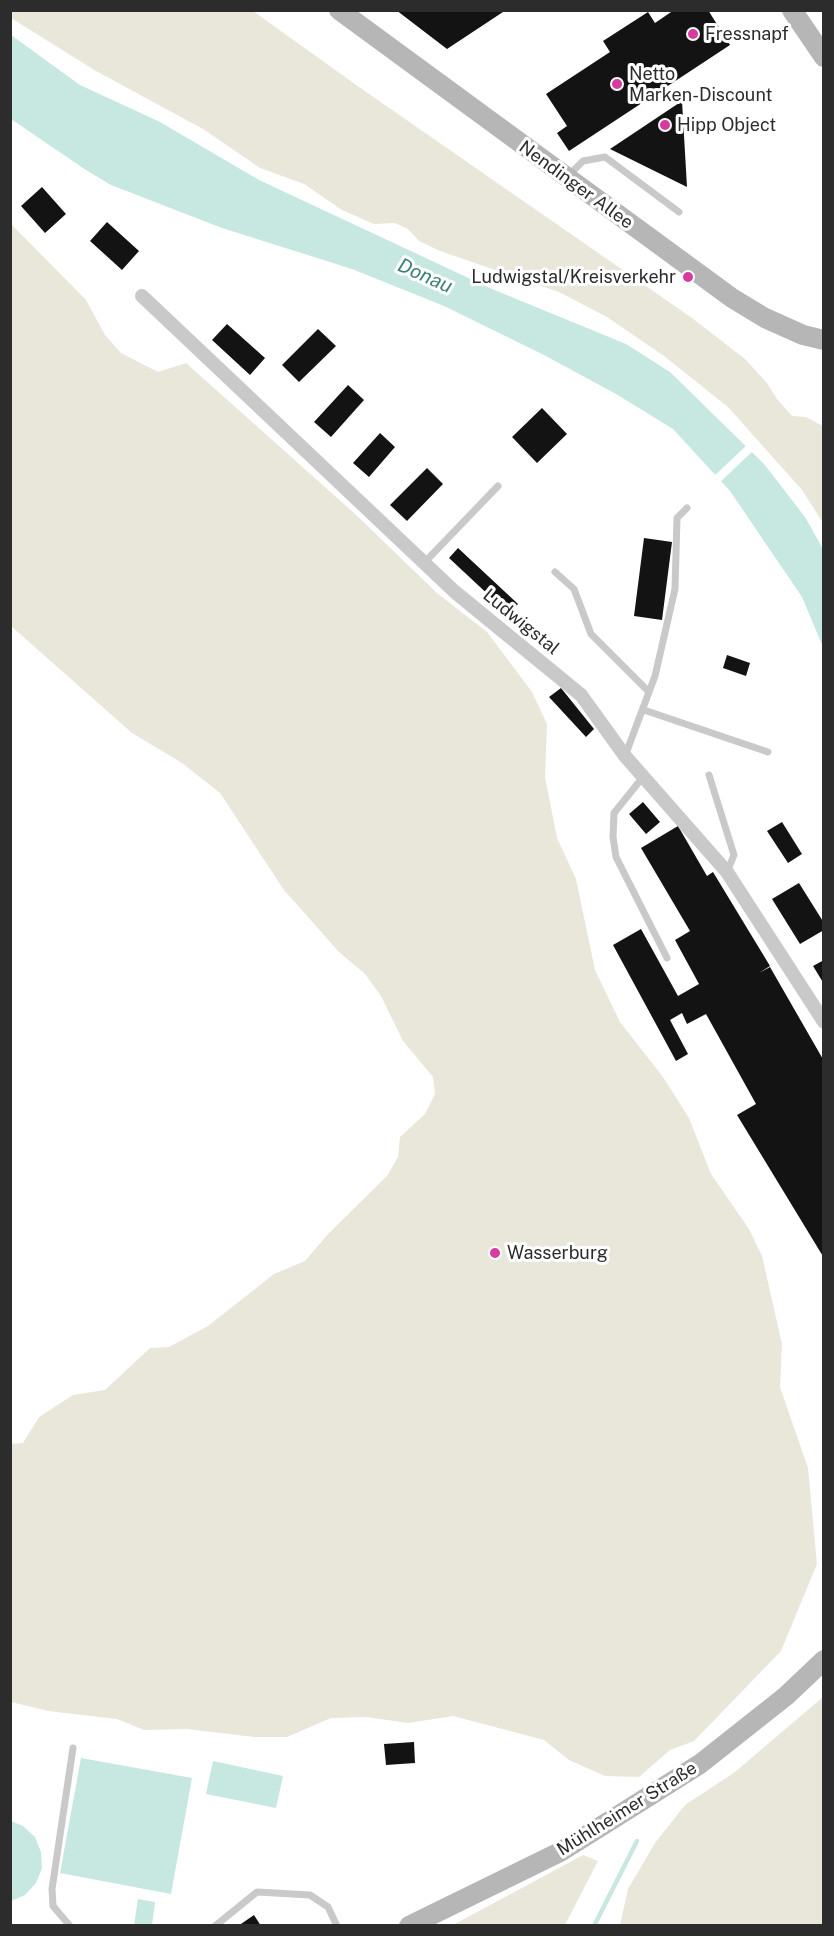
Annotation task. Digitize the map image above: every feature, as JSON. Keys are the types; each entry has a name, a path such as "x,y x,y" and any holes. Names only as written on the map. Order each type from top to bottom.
{"street":[{"name":"Nendinger Allee","path":"339,10 732,298 765,318 803,335 824,340"},
{"path":"792,10 824,57"},
{"name":"Ludwigstal","path":"142,296 455,592 581,695 624,756 727,872 824,1022"},
{"name":"Mühlheimer Straße","path":"409,1926 560,1852 626,1812 700,1764 786,1696 824,1660"}],"lane":[{"path":"566,178 583,161 605,157 679,212"},
{"path":"424,563 498,486"},
{"path":"624,756 644,710 649,692 675,589 677,518 687,508"},
{"path":"555,572 574,589 591,634 649,692"},
{"path":"644,710 768,752"},
{"path":"709,775 734,855 727,872"},
{"path":"643,777 614,813 613,837 621,867 667,958"},
{"path":"70,1926 53,1906 52,1888 73,1748"},
{"path":"215,1926 257,1892 310,1895 328,1907 337,1926"}],"shaded area":[{"path":"10,11 253,11 692,318 745,359 792,416 806,417 823,426 823,523 802,490 728,407 664,356 607,317 559,292 440,251 419,241 408,229 395,223 374,224 342,210 304,184 260,168 203,129 96,71 11,18"},
{"path":"11,224 86,300 105,335 121,353 158,372 186,363 354,513 437,593 487,632 532,692 547,724 545,777 557,838 576,879 595,970 620,1022 663,1077 689,1118 711,1174 749,1229 762,1256 782,1344 780,1387 808,1468 817,1564 781,1651 694,1741 670,1750 639,1777 605,1776 569,1760 544,1740 453,1716 408,1723 366,1717 331,1718 287,1737 254,1737 187,1729 144,1730 117,1719 48,1711 11,1702 11,1444 23,1443 39,1417 73,1395 105,1390 150,1348 169,1347 208,1326 274,1274 305,1261 328,1234 387,1176 398,1157 400,1137 425,1114 435,1094 433,1077 403,1041 381,996 365,974 339,952 284,890 220,793 182,763 132,733 11,626"},
{"path":"823,1697 823,1925 620,1925 628,1889 655,1843 685,1805 735,1772"},
{"path":"583,1855 598,1861 565,1925 453,1925"}],"water":[{"name":"Donau","path":"11,35 80,85 160,122 259,180 492,289 626,344 670,372 764,464 805,517 823,549 823,647 802,597 730,491 673,429 616,394 544,355 444,306 352,269 222,228 111,185 11,119"},
{"path":"81,1758 192,1778 171,1894 60,1873"},
{"path":"213,1761 283,1776 276,1808 206,1794"},
{"path":"11,1821 23,1826 35,1837 41,1852 42,1868 36,1883 25,1895 11,1901"},
{"path":"138,1899 155,1902 152,1925 134,1925"}],"pier":[{"path":"748,444 754,450 719,483 713,477"}],"building":[{"path":"396,10 506,10 447,49"},
{"name":"Netto Marken-Discount","path":"674,10 708,10 730,45 569,151 557,133 567,126 546,94 610,52 603,41 648,12 655,23"},
{"name":"Hipp Object","path":"682,101 687,187 610,149"},
{"path":"42,187 66,214 45,233 21,206"},
{"path":"107,222 139,251 122,270 90,241"},
{"path":"227,324 265,358 250,375 212,340"},
{"path":"318,329 336,346 299,382 282,365"},
{"path":"348,385 364,400 331,437 314,422"},
{"path":"542,408 567,434 537,463 512,437"},
{"path":"380,433 395,447 369,477 353,463"},
{"path":"427,468 443,484 407,521 390,505"},
{"path":"644,538 672,542 662,620 634,616"},
{"path":"458,548 518,604 509,614 449,558"},
{"path":"727,655 750,663 746,676 723,668"},
{"path":"561,688 594,729 586,737 549,697"},
{"path":"643,802 660,822 646,834 629,814"},
{"path":"782,822 802,854 788,863 767,831"},
{"path":"678,826 707,876 713,872 770,966 759,973 770,967 824,1061 824,1258 737,1115 756,1104 706,1014 687,1024 682,1013 670,1020 688,1054 676,1061 613,945 641,929 678,996 699,984 675,940 690,931 641,848"},
{"path":"799,883 824,923 824,930 800,944 772,899"},
{"path":"824,960 824,984 813,966"},
{"path":"414,1742 415,1763 386,1765 384,1744"},
{"path":"254,1915 261,1926 238,1926"}],"waterway":[{"path":"594,1926 637,1841"}],"place":[{"name":"Fressnapf","path":"693,34"},
{"name":"Netto Marken-Discount","path":"617,84"},
{"name":"Hipp Object","path":"665,125"},
{"name":"Ludwigstal/Kreisverkehr","path":"688,277"},
{"name":"Wasserburg","path":"495,1253"}]}
